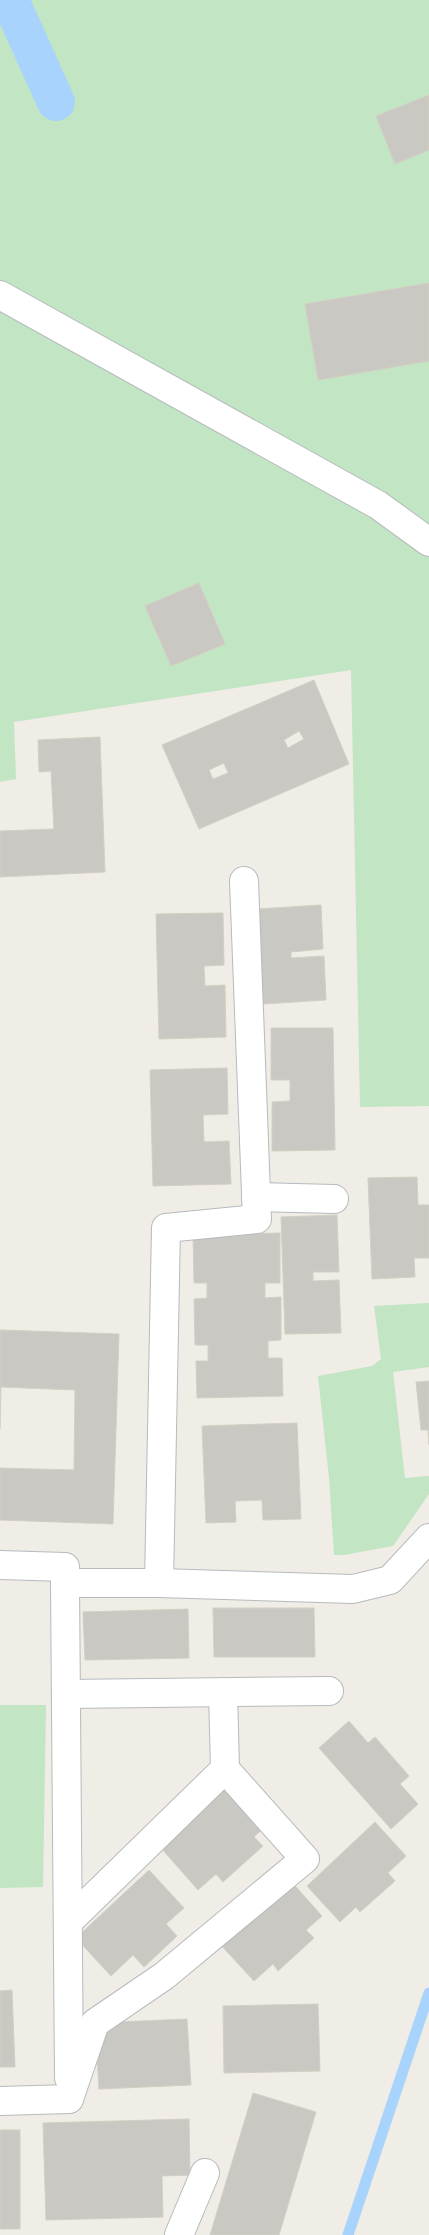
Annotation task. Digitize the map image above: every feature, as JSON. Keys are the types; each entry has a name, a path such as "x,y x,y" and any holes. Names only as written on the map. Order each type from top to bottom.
{"street":[{"path":"0,295 378,505 429,542"},
{"path":"159,1583 166,1228 257,1219 244,881"},
{"path":"256,1198 334,1198"},
{"path":"65,1583 159,1583 353,1589 390,1580 429,1538"},
{"path":"0,1565 65,1567 69,2099"},
{"path":"66,1694 329,1691"},
{"path":"69,2099 95,2023 164,1976 305,1858 225,1769 224,1692"},
{"path":"68,1922 225,1769"},
{"path":"0,2101 69,2099"},
{"path":"179,2235 205,2173"}],"green space":[{"path":"0,0 429,0 429,1106 360,1107 351,670 14,722 16,779 0,782"},
{"path":"429,1303 429,1367 393,1372 405,1478 429,1476 429,1494 393,1546 344,1555 334,1555 329,1478 318,1376 372,1366 381,1359 374,1306"},
{"path":"0,1705 46,1705 43,1887 0,1888"}],"building":[{"path":"429,95 429,150 395,164 376,116"},
{"path":"429,283 429,361 318,380 305,304"},
{"path":"199,583 225,644 171,666 145,606"},
{"path":"314,680 349,764 199,829 162,745","holes":["299,731 304,739 288,748 284,740","224,763 228,773 213,779 209,770"]},
{"path":"100,737 105,872 0,877 0,831 54,829 51,771 39,772 38,740"},
{"path":"321,905 323,949 291,952 291,958 324,956 326,1000 263,1004 258,909"},
{"path":"223,913 224,965 204,966 205,986 225,985 226,1037 159,1039 156,914"},
{"path":"271,1028 333,1028 335,1150 272,1151 272,1102 290,1101 290,1080 271,1080"},
{"path":"227,1068 228,1114 203,1115 204,1142 229,1141 231,1184 153,1186 150,1070"},
{"path":"417,1177 418,1205 429,1205 429,1258 414,1258 415,1277 372,1279 368,1178"},
{"path":"337,1215 339,1272 313,1272 313,1281 339,1280 341,1333 285,1334 281,1217"},
{"path":"280,1233 280,1283 265,1283 265,1298 281,1297 281,1340 268,1341 268,1358 282,1358 283,1396 197,1398 196,1361 208,1361 208,1345 195,1345 194,1299 207,1298 207,1283 194,1283 193,1235"},
{"path":"0,1330 119,1334 113,1524 0,1520 0,1468 74,1470 75,1390 1,1387 0,1429"},
{"path":"429,1381 429,1445 428,1430 421,1430 416,1382"},
{"path":"297,1423 301,1519 263,1520 262,1500 235,1501 236,1522 206,1523 202,1426"},
{"path":"213,1608 314,1608 315,1657 214,1657"},
{"path":"188,1609 189,1658 85,1660 83,1612"},
{"path":"349,1721 368,1743 375,1737 409,1776 400,1784 418,1804 391,1829 319,1748"},
{"path":"237,1777 274,1818 254,1837 263,1846 223,1882 216,1874 198,1890 161,1848"},
{"path":"375,1822 406,1856 388,1873 395,1881 360,1912 356,1907 340,1922 307,1886"},
{"path":"149,1870 184,1908 166,1924 177,1936 144,1967 133,1955 111,1976 76,1938"},
{"path":"289,1879 322,1916 306,1930 314,1938 278,1971 273,1964 254,1981 219,1943"},
{"path":"12,1990 15,2067 0,2067 0,1991"},
{"path":"318,2004 320,2071 224,2073 223,2006"},
{"path":"187,2019 191,2085 99,2089 95,2023"},
{"path":"253,2093 316,2112 279,2235 210,2235"},
{"path":"189,2119 190,2175 162,2176 163,2217 46,2220 43,2123"},
{"path":"0,2130 20,2130 20,2229 0,2229"}],"waterway":[{"path":"10,0 56,102"},
{"path":"348,2235 429,1993"}]}
